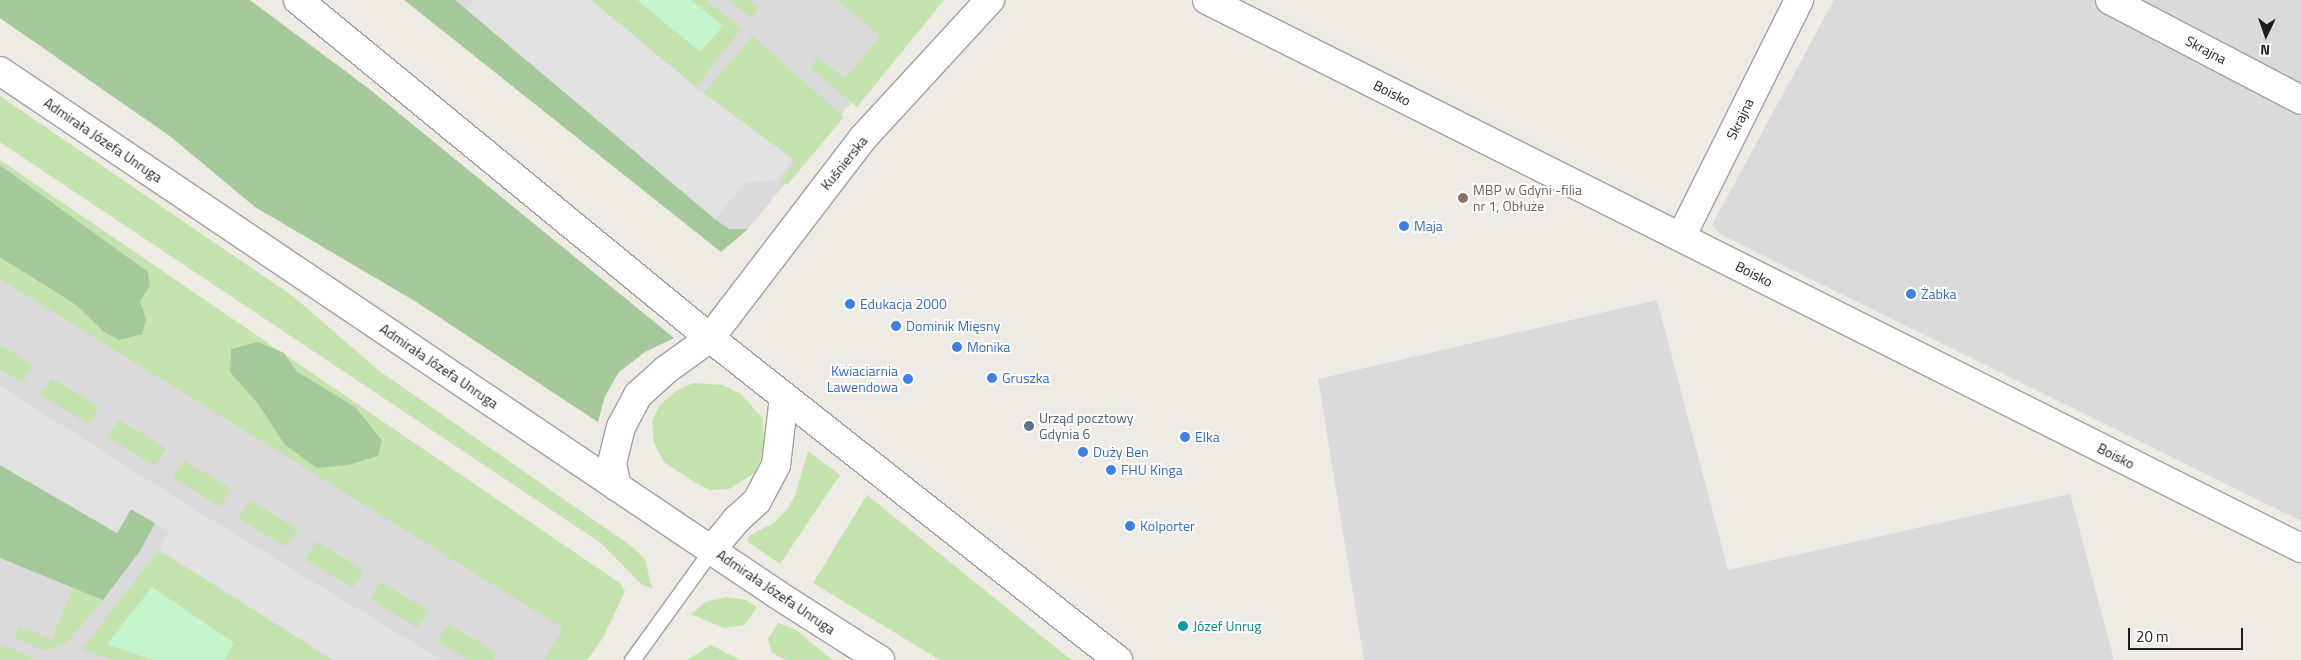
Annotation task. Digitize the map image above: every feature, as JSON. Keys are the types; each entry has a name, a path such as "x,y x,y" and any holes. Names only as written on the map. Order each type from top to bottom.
{"street":[{"path":"298,0 710,338 1118,660"},
{"name":"Kuśnierska","path":"617,487 612,463 614,454 621,427 638,395 667,369 710,338 863,138 990,0"},
{"name":"Boisko","path":"1207,0 2301,548"},
{"name":"Skrajna","path":"1681,237 1799,0"},
{"name":"Skrajna","path":"2110,0 2301,100"},
{"name":"Admirała Józefa Unruga","path":"0,71 617,487 880,660"},
{"path":"712,549 736,520 757,501 776,466 784,397"}],"lane":[{"path":"632,660 712,549"}],"shaded area":[{"path":"455,0 935,0 748,229 729,229"},
{"path":"473,0 591,0 700,91 793,159 777,180 745,183 715,219 466,9"},
{"path":"1834,0 2301,0 2301,521 1720,234 1712,225"},
{"path":"0,244 595,624 573,660 0,660"},
{"path":"1657,300 1728,570 2070,494 2114,660 1364,660 1318,379"},
{"path":"0,386 179,500 441,660 333,660 159,550 169,532 155,523 131,509 117,533 0,465"}],"green space":[{"path":"0,0 250,0 368,88 674,338 645,352 619,372 605,396 598,422 413,300 255,207 171,137 0,18"},
{"path":"404,0 455,0 715,219 729,229 748,229 721,252"},
{"path":"591,0 706,0 741,29 696,87"},
{"path":"637,0 691,0 723,26 700,52"},
{"path":"729,0 750,0 760,8 751,18"},
{"path":"837,0 944,0 857,107 810,68 818,57 845,79 880,36"},
{"path":"752,36 844,117 788,184 779,183 795,161 704,93"},
{"path":"0,96 294,297 378,370 634,548 645,560 652,588 642,585 601,543 0,142"},
{"path":"0,160 621,584 625,591 621,600 603,638 587,660 544,660 563,628 0,279"},
{"path":"0,165 148,272 150,286 140,301 146,320 142,334 119,340 104,332 75,304 0,257"},
{"path":"258,342 284,353 296,371 355,407 382,440 378,456 348,465 317,468 285,445 259,405 230,372 231,349"},
{"path":"0,345 34,366 22,383 0,369"},
{"path":"52,378 99,407 88,424 40,395"},
{"path":"693,383 723,385 741,394 763,419 764,448 755,473 729,489 710,490 696,483 664,462 654,443 652,421 659,406 676,391"},
{"path":"119,420 166,448 155,466 107,437"},
{"path":"808,451 840,475 780,564 747,541 749,536 775,522 787,509 795,495"},
{"path":"184,460 231,489 220,507 172,477"},
{"path":"0,465 117,533 131,509 155,523 140,551 103,600 0,558"},
{"path":"867,495 1072,660 940,660 813,583"},
{"path":"250,500 297,529 286,547 238,518"},
{"path":"317,541 364,571 353,588 305,559"},
{"path":"159,550 333,660 115,660 81,650"},
{"path":"381,582 429,611 417,628 370,599"},
{"path":"73,587 103,600 67,642 45,651 14,638 19,626 52,639"},
{"path":"152,587 234,643 225,660 152,660 107,644"},
{"path":"726,597 746,600 757,607 745,625 724,628 691,614 706,602"},
{"path":"778,623 795,629 832,660 786,660 772,653 768,639"},
{"path":"449,624 496,653 492,660 468,660 437,641"},
{"path":"0,644 30,656 33,660 0,660"},
{"path":"711,645 740,660 687,660"}],"place":[{"name":"MBP w Gdyni -filia nr 1, Obłuże","path":"1463,198"},
{"name":"Maja","path":"1404,226"},
{"name":"Żabka","path":"1911,294"},
{"name":"Edukacja 2000","path":"850,304"},
{"name":"Dominik Mięsny","path":"896,326"},
{"name":"Monika","path":"957,347"},
{"name":"Gruszka","path":"992,378"},
{"name":"Kwiaciarnia Lawendowa","path":"908,379"},
{"name":"Urząd pocztowy Gdynia 6","path":"1029,426"},
{"name":"Elka","path":"1185,437"},
{"name":"Duży Ben","path":"1083,452"},
{"name":"FHU Kinga","path":"1111,470"},
{"name":"Kolporter","path":"1130,526"},
{"name":"Józef Unrug","path":"1183,626"}]}
